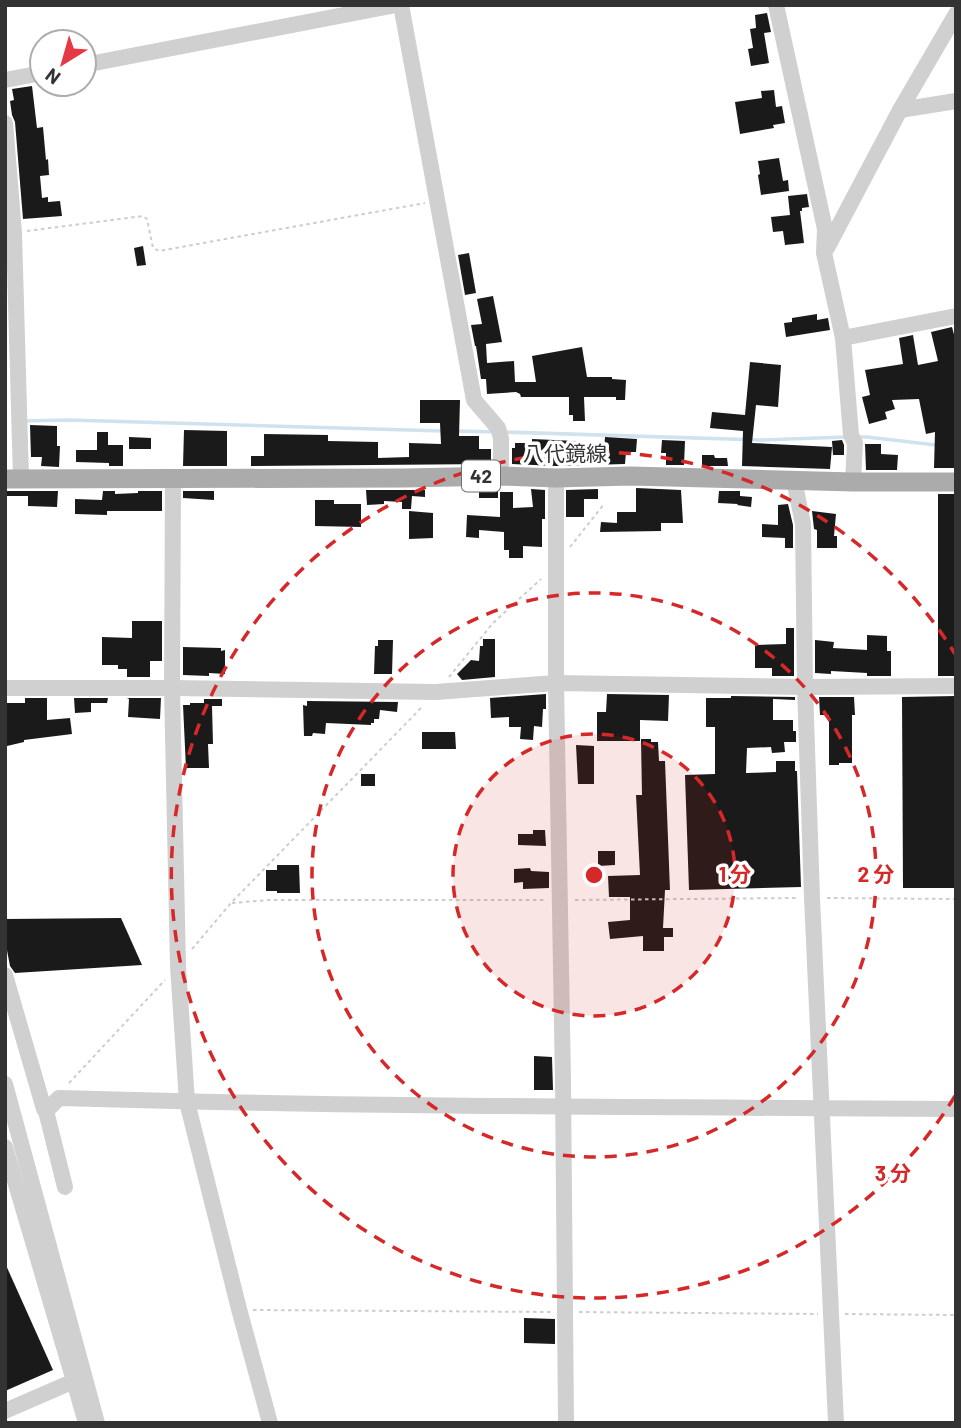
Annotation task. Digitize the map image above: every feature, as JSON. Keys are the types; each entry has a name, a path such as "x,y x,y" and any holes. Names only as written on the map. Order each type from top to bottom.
{"main road":[{"name":"八代鏡線","path":"13,479 631,476 956,482"}],"street":[{"path":"98,62 399,5 474,400 499,433 500,476"},
{"path":"776,5 825,229 824,253 843,338 853,439 853,482"},
{"path":"824,253 900,110 956,14"},
{"path":"5,80 28,76"},
{"path":"900,110 956,101"},
{"path":"5,123 14,233 19,422 13,479"},
{"path":"843,338 956,316"},
{"path":"556,478 556,683 566,1423"},
{"path":"173,479 172,688 178,966 187,1101 270,1423"},
{"path":"794,480 803,524 812,898 836,1423"},
{"path":"5,688 436,692 556,683 805,687 956,686"},
{"path":"5,975 44,1109"},
{"path":"5,1084 97,1423"},
{"path":"65,1187 46,1111 59,1098 563,1107 956,1110"},
{"path":"5,1130 14,1115"},
{"path":"7,1156 86,1423"},
{"path":"5,1411 74,1381"}],"path":[{"path":"14,233 143,216 148,219 153,248 159,251 437,201"},
{"path":"62,1090 178,966 231,904 436,692 493,623 557,564 604,504"},
{"path":"231,904 269,900 956,898"},
{"path":"239,1310 956,1315"}],"building":[{"path":"767,13 771,32 764,33 769,63 751,66 748,49 753,48 750,29 756,28 755,15"},
{"path":"28,87 28,98 33,98 37,128 43,127 46,160 48,159 49,175 40,176 42,198 48,197 48,202 60,201 62,216 23,219 15,122 10,101 14,100 12,89"},
{"path":"774,90 776,107 782,106 785,123 773,125 774,128 740,134 735,102 762,98 761,91"},
{"path":"779,158 783,181 788,180 789,191 761,195 758,161"},
{"path":"807,194 809,207 800,211 804,243 785,245 783,231 773,232 771,217 790,215 788,196"},
{"path":"143,246 146,265 137,266 134,248"},
{"path":"469,253 476,293 465,295 458,255"},
{"path":"493,296 502,342 486,344 487,363 514,361 515,382 536,382 532,356 582,347 587,377 626,380 625,400 616,400 616,397 584,397 585,421 573,421 573,415 569,415 569,397 521,397 516,392 487,394 486,379 481,379 471,325 482,324 477,299"},
{"path":"817,314 817,320 828,318 830,330 786,337 784,323 792,322 792,318"},
{"path":"952,327 956,342 956,468 934,468 935,432 926,434 919,399 892,400 895,409 885,412 887,419 869,424 862,397 870,395 865,370 903,364 899,338 913,335 918,365 938,361 931,332"},
{"path":"750,362 781,365 778,407 756,405 752,443 832,447 830,469 742,466 743,431 710,428 712,412 745,415"},
{"path":"420,400 460,400 459,436 479,436 479,449 491,449 491,464 251,466 251,456 264,456 264,434 328,435 328,441 378,442 378,458 409,457 409,443 441,444 440,423 420,423"},
{"path":"30,425 57,426 59,467 41,466 42,457 31,457"},
{"path":"184,430 227,431 227,466 183,466"},
{"path":"97,432 108,432 108,445 123,445 123,466 76,462 76,450 97,450"},
{"path":"129,437 151,438 151,449 129,449"},
{"path":"605,437 637,439 636,452 626,452 625,464 512,464 512,448 515,448 515,443 532,443 532,439 576,441 576,451 604,451"},
{"path":"662,440 685,441 684,465 666,465 666,453 661,453"},
{"path":"842,440 844,455 833,455 832,441"},
{"path":"865,444 881,444 881,454 898,455 897,470 866,470"},
{"path":"702,455 727,458 728,466 702,466"},
{"path":"498,488 498,498 479,498 479,489"},
{"path":"636,488 681,490 683,523 661,523 661,531 600,532 601,522 617,523 617,512 636,512"},
{"path":"531,489 545,490 542,547 523,546 523,558 509,558 509,550 504,550 504,532 479,530 479,538 466,537 467,515 500,517 500,492 513,492 513,508 533,507"},
{"path":"598,489 598,499 584,499 584,517 566,517 566,490"},
{"path":"366,490 425,490 425,497 412,496 411,509 402,509 402,502 384,501 384,504 367,505"},
{"path":"5,491 58,491 57,507 28,506 28,496 5,496"},
{"path":"103,491 115,491 115,494 162,491 162,511 107,511 107,515 75,514 75,499 102,500"},
{"path":"183,491 214,491 214,500 183,498"},
{"path":"719,491 740,491 740,496 752,497 751,507 718,503"},
{"path":"938,494 956,494 956,676 938,676"},
{"path":"315,500 334,500 334,504 361,504 361,527 315,526"},
{"path":"788,504 793,525 793,548 785,548 785,538 762,537 762,524 778,525 778,505"},
{"path":"409,511 433,513 433,538 409,539"},
{"path":"812,511 836,514 834,536 837,536 837,548 817,548 817,530 814,529"},
{"path":"132,621 162,621 162,661 150,661 150,677 127,677 127,669 118,669 118,665 102,665 102,637 132,638"},
{"path":"786,628 794,628 794,676 772,676 772,668 755,668 755,645 786,644"},
{"path":"867,635 887,636 887,651 891,651 891,676 831,671 831,674 815,673 815,640 834,642 833,648 867,650"},
{"path":"483,639 495,639 495,677 462,680 457,674 471,660 479,661"},
{"path":"378,640 393,640 392,674 374,674 375,646 378,646"},
{"path":"183,647 225,650 225,674 183,675"},
{"path":"546,694 542,727 534,726 533,740 520,739 521,727 509,727 509,717 491,718 490,698"},
{"path":"607,694 669,695 668,721 640,720 640,741 597,741 597,712 606,712"},
{"path":"956,696 956,888 903,888 902,697"},
{"path":"795,697 795,700 773,699 773,720 793,720 796,742 784,742 785,752 772,753 771,747 747,748 746,773 776,772 776,761 795,761 801,887 689,890 685,775 715,774 715,727 706,727 706,698"},
{"path":"819,697 854,697 852,763 829,765 829,715 820,715"},
{"path":"25,698 47,698 47,720 70,718 72,734 24,740 7,746 5,703 25,703"},
{"path":"74,698 108,698 107,703 91,703 91,712 75,713"},
{"path":"127,698 161,698 160,719 128,717"},
{"path":"204,699 222,699 222,706 212,706 213,744 208,744 209,768 186,768 183,705 204,703"},
{"path":"307,701 398,702 397,712 380,710 379,719 374,719 371,725 326,723 325,734 313,733 312,736 304,736 303,705 307,706"},
{"path":"422,732 455,732 456,749 422,749"},
{"path":"641,739 658,742 659,761 665,761 670,890 665,890 663,928 673,928 673,937 664,937 664,951 643,951 643,936 610,939 608,922 630,920 630,897 609,897 608,876 640,875 636,795 642,795"},
{"path":"576,745 594,746 594,784 578,784"},
{"path":"361,774 375,774 375,786 361,786"},
{"path":"533,830 545,830 546,846 518,845 518,834 533,834"},
{"path":"598,851 615,851 615,865 598,866"},
{"path":"277,865 299,865 300,893 266,891 266,870 277,870"},
{"path":"530,868 531,871 549,872 549,888 523,889 523,882 514,883 514,869"},
{"path":"121,918 142,965 15,973 10,966 5,940 5,919"},
{"path":"534,1056 552,1057 553,1090 534,1090"},
{"path":"5,1263 53,1370 5,1391"},
{"path":"524,1318 555,1319 555,1344 524,1343"}],"waterway":[{"path":"24,421 443,431"},
{"path":"455,431 496,432"},
{"path":"504,432 761,440 846,437"},
{"path":"857,437 936,445"}]}
